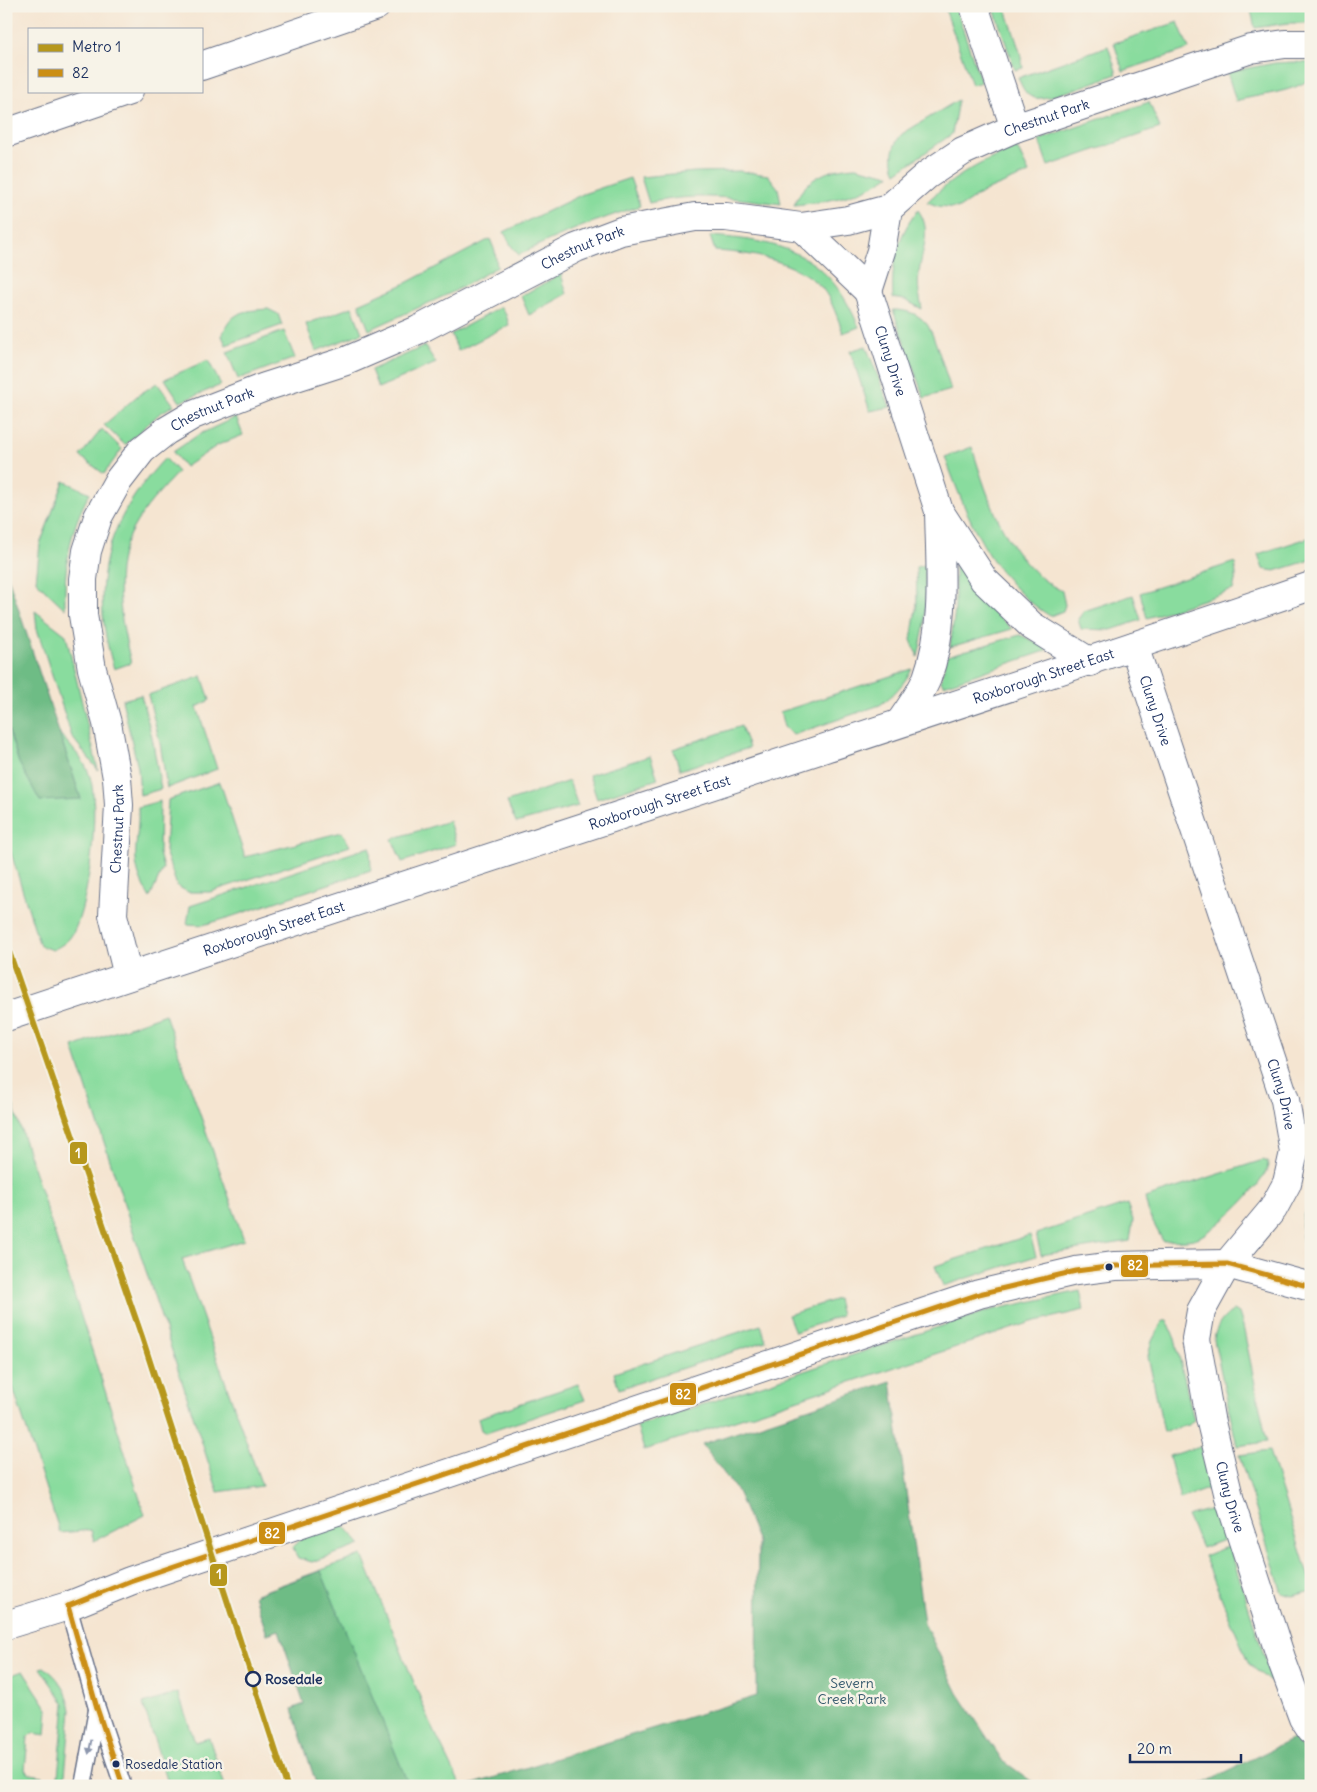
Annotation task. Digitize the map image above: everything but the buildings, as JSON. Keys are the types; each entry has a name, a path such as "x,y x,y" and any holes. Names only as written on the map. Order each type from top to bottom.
{"street":[{"path":"202,66 376,6"},
{"path":"974,6 1015,128"},
{"name":"Chestnut Park","path":"128,976 114,930 113,915 120,805 117,778 107,722 92,669 83,615 83,579 87,551 98,517 118,481 142,450 166,431 192,415 364,353 418,330 576,248 621,231 695,217 726,217 801,226 848,220 888,209 928,175 963,151 1015,128 1251,50 1285,44 1311,44"},
{"path":"6,133 126,92"},
{"path":"801,226 868,291 880,252 888,209"},
{"name":"Cluny Drive","path":"868,291 939,511 984,580 1032,626 1090,662"},
{"name":"Cluny Drive","path":"901,721 926,680 936,646 940,598 939,511"},
{"name":"Roxborough Street East","path":"6,1017 901,721 1090,662 1311,586"},
{"name":"Cluny Drive","path":"1134,646 1285,1100 1294,1152 1287,1183 1273,1209 1228,1264 1201,1311 1196,1339 1208,1409 1230,1501 1283,1664 1303,1718 1311,1730"},
{"path":"6,1625 68,1606 130,1581 979,1294 1076,1271 1115,1266 1228,1264 1311,1287"}],"lane":[{"path":"68,1606 97,1708 123,1786"},
{"path":"83,1786 97,1708"}],"green space":[{"path":"944,6 955,6 981,82 972,85"},
{"path":"993,6 1005,6 1020,52 1023,68 1015,70"},
{"path":"1250,6 1311,6 1311,23 1288,23 1255,28"},
{"path":"1178,22 1189,49 1123,71 1114,43"},
{"path":"1108,46 1117,74 1088,85 1051,96 1035,98 1026,93 1018,78"},
{"path":"1275,63 1311,63 1311,78 1286,90 1236,101 1227,72"},
{"path":"958,100 952,134 896,173 893,163 893,152 902,134"},
{"path":"1149,102 1160,128 1048,166 1039,140"},
{"path":"1017,148 1029,173 983,192 959,208 938,206 927,202 948,184 969,170"},
{"path":"856,167 890,175 868,188 844,197 794,205 804,188 819,176 828,172"},
{"path":"739,171 768,175 778,188 781,204 715,197 684,198 649,203 641,177 695,172"},
{"path":"630,178 640,206 563,234 519,255 504,232 583,194"},
{"path":"918,210 925,225 925,241 918,278 922,309 905,300 893,298 893,274 897,251 905,230"},
{"path":"710,236 761,242 801,256 818,267 833,283 847,302 859,327 843,333 829,298 811,278 786,265 758,256 715,251"},
{"path":"490,239 495,251 497,267 453,292 369,330 359,304 404,284"},
{"path":"561,274 567,294 529,315 521,296"},
{"path":"352,307 362,333 316,351 306,324"},
{"path":"501,307 509,325 458,351 451,334"},
{"path":"268,309 278,314 282,325 226,345 222,336 229,322 234,317 245,312"},
{"path":"893,310 911,313 926,323 936,344 951,390 924,398"},
{"path":"284,331 295,358 238,379 227,352"},
{"path":"425,346 436,363 378,388 371,370"},
{"path":"866,346 890,407 870,411 850,351"},
{"path":"208,360 221,385 180,402 165,379"},
{"path":"157,383 174,405 159,414 125,445 104,425 137,396"},
{"path":"236,417 243,435 218,445 185,467 173,452 198,435"},
{"path":"102,429 122,449 104,474 80,456"},
{"path":"972,447 985,488 1003,529 1027,565 1043,579 1062,591 1065,605 1063,611 1050,616 1030,602 1012,585 984,546 963,502 945,457"},
{"path":"165,458 178,472 142,514 125,545 121,561 119,578 121,613 131,663 114,669 106,638 103,609 103,582 107,556 116,530 128,506"},
{"path":"64,481 90,493 77,521 69,549 65,609 36,581 40,544"},
{"path":"1311,537 1311,560 1275,571 1263,569 1258,554"},
{"path":"1235,562 1236,576 1233,590 1147,618 1140,593"},
{"path":"925,565 925,623 918,657 911,640 917,603 916,567"},
{"path":"955,565 959,567 986,603 1012,629 950,647 955,610"},
{"path":"6,571 81,799 40,801 19,763 6,722"},
{"path":"1133,595 1141,620 1111,630 1081,629 1078,619 1084,611"},
{"path":"35,611 66,635 98,770 72,737 37,629"},
{"path":"1020,635 1045,646 1046,651 944,685 941,681 947,656"},
{"path":"912,669 898,689 880,705 793,735 784,727 780,712"},
{"path":"202,676 210,700 197,707 217,769 167,788 160,743 148,695"},
{"path":"141,695 152,737 161,789 140,795 138,768 122,700"},
{"path":"6,722 19,763 81,799 59,733 81,759 90,777 93,792 93,833 84,901 73,933 64,943 53,950 40,946 6,837"},
{"path":"741,726 749,748 680,770 673,749"},
{"path":"650,756 658,779 597,799 589,775"},
{"path":"569,781 578,806 516,823 507,802"},
{"path":"220,782 245,857 342,832 350,846 210,892 188,892 177,886 165,851 168,800"},
{"path":"160,801 159,853 163,868 150,898 138,873 136,863 138,807"},
{"path":"449,821 456,844 402,862 392,839"},
{"path":"370,847 371,870 224,919 203,925 187,924 190,906"},
{"path":"165,1014 244,1240 182,1259 262,1486 218,1492 73,1047"},
{"path":"6,1083 145,1515 94,1541 91,1530 60,1533 6,1366"},
{"path":"1263,1160 1268,1162 1260,1181 1239,1206 1214,1228 1194,1239 1163,1241 1149,1215 1145,1198"},
{"path":"1311,1201 1311,1254 1307,1253 1304,1246 1302,1219"},
{"path":"1127,1204 1133,1220 1130,1241 1041,1255 1036,1234"},
{"path":"1030,1235 1036,1256 943,1286 935,1266"},
{"path":"1080,1291 1084,1310 1032,1322 644,1450 637,1426 987,1311"},
{"path":"837,1299 841,1316 795,1332 788,1315"},
{"path":"1234,1310 1239,1313 1243,1326 1267,1442 1237,1446 1214,1340 1220,1323"},
{"path":"1167,1320 1175,1339 1194,1420 1189,1425 1164,1432 1148,1356 1152,1341 1162,1322"},
{"path":"761,1325 766,1341 619,1389 614,1373"},
{"name":"Severn Creek Park","path":"891,1381 924,1623 958,1693 1002,1760 1038,1786 467,1786 757,1696 758,1542 737,1491 702,1444"},
{"path":"578,1384 585,1400 486,1433 481,1430 478,1418"},
{"path":"1200,1446 1210,1488 1180,1499 1169,1456"},
{"path":"1269,1451 1311,1584 1311,1591 1293,1596 1282,1593 1239,1455"},
{"path":"1215,1508 1226,1539 1202,1548 1187,1516"},
{"path":"343,1524 361,1545 312,1562 298,1558 292,1547 302,1538"},
{"path":"1229,1546 1272,1680 1269,1681 1249,1664 1204,1556"},
{"path":"362,1555 430,1722 461,1786 317,1786 292,1709 304,1704 279,1630 267,1634 254,1595"},
{"path":"321,1571 409,1786 317,1786 292,1709 304,1704 279,1630 267,1634 254,1595"},
{"path":"44,1667 62,1686 68,1697 71,1710 64,1786 57,1786 65,1704 40,1668"},
{"path":"23,1671 48,1709 46,1735 32,1733 28,1737 25,1770 30,1774 43,1776 42,1786 6,1786 6,1677"},
{"path":"178,1693 195,1742 209,1738 225,1786 169,1786 143,1704"},
{"path":"1295,1738 1311,1763 1311,1786 1197,1786"}],"metro line":[{"name":"1","path":"6,943 142,1337 287,1786"}],"transit line":[{"name":"82","path":"68,1606 130,1581 979,1294 1076,1271 1115,1266 1160,1265 1227,1264 1311,1287"},
{"name":"82","path":"68,1606 97,1708 123,1786"}],"place":[{"name":"Rosedale","path":"253,1679"},
{"name":"Rosedale Station","path":"116,1764"}]}
